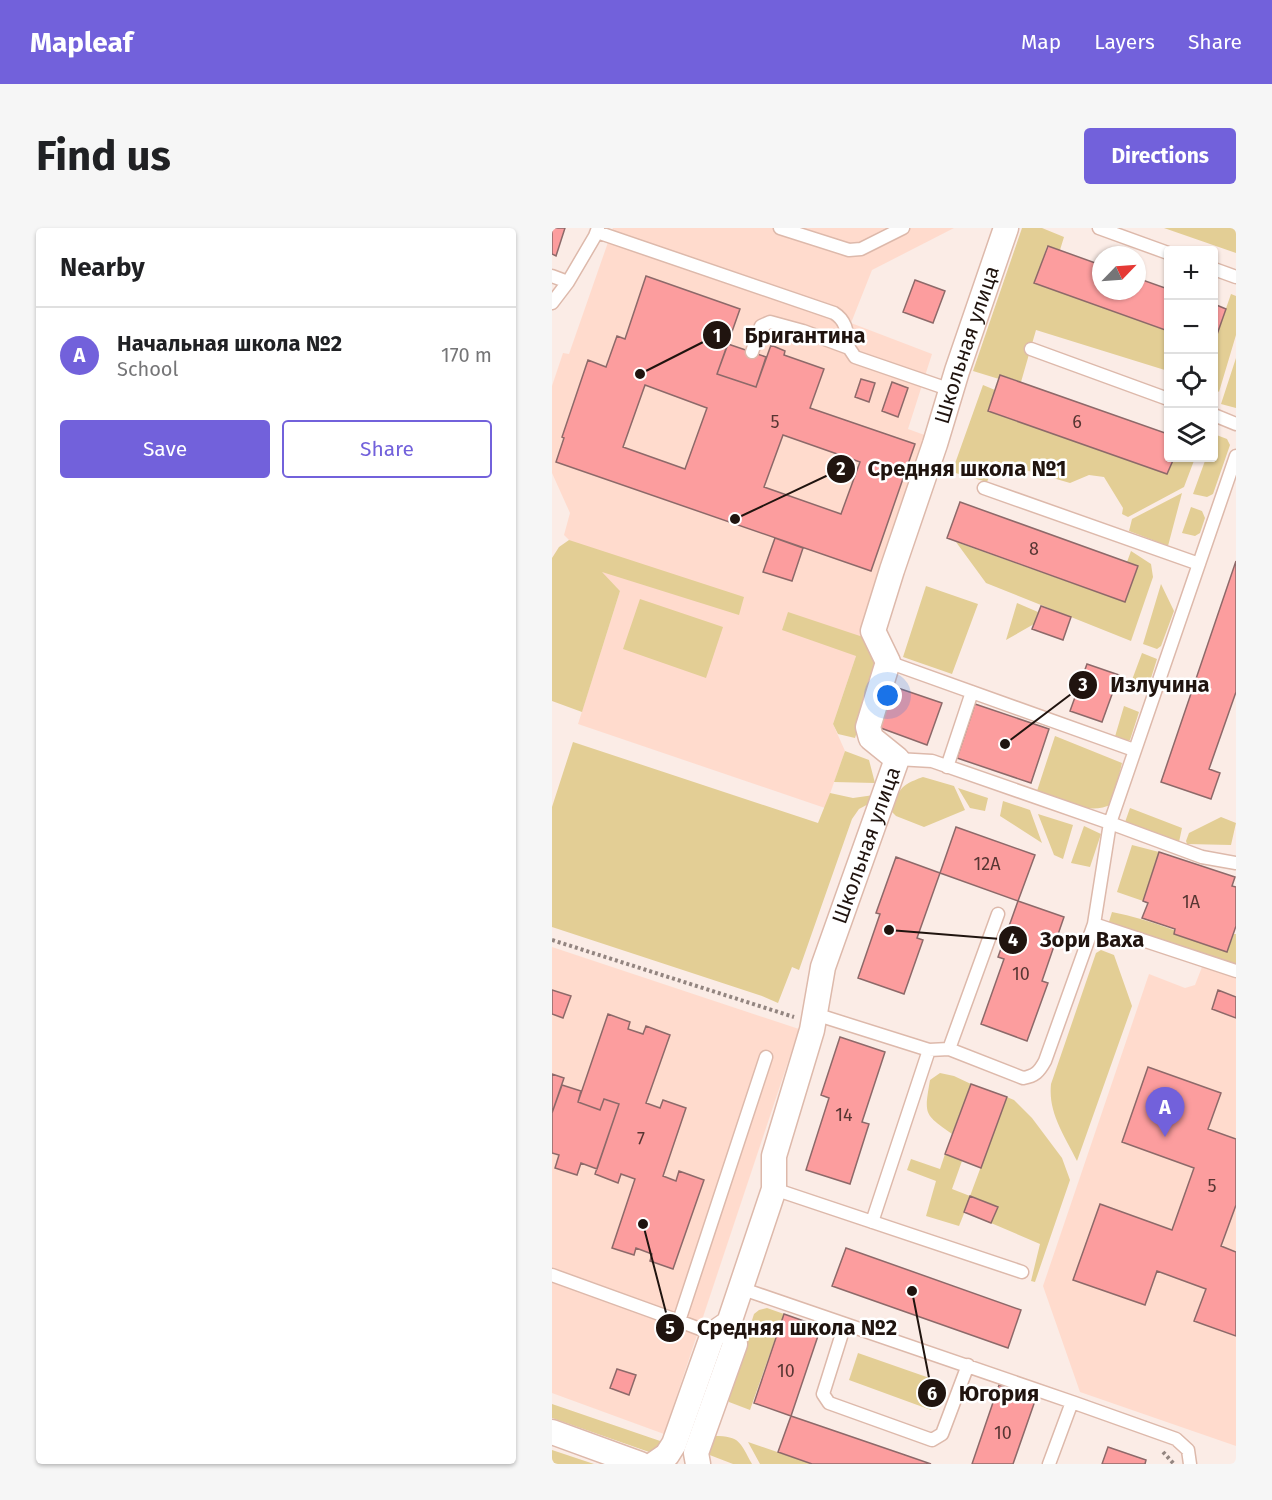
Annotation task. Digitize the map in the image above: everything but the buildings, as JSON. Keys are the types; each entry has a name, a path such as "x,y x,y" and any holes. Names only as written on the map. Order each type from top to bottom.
{"street":[{"name":"Школьная улица","path":"654,1464 667,1455 674,1444 740,1288 774,1189 774,1156 814,1018 823,968 897,759 871,738 868,727 888,662 873,632 1006,228"},
{"path":"698,1464 696,1453 735,1344 721,1329"},
{"path":"552,1432 640,1464"}],"lane":[{"path":"780,228 849,250 861,249 903,228"},
{"path":"1099,228 1164,252"},
{"path":"552,303 597,230 834,313 842,318 847,329 849,348 855,357 951,390"},
{"path":"1218,270 1236,277"},
{"path":"552,276 567,282"},
{"path":"752,352 761,326 770,322 849,348"},
{"path":"1031,349 1164,398"},
{"path":"1218,417 1236,424"},
{"path":"814,1018 929,1050 949,1049 1023,1078 1032,1077 1039,1072 1094,924 1110,823 1236,456"},
{"path":"984,488 1199,564"},
{"path":"888,662 1134,750"},
{"path":"947,767 972,692"},
{"path":"897,759 932,762 1202,857 1236,863"},
{"path":"949,1049 998,914"},
{"path":"1094,924 1236,971"},
{"path":"873,1222 929,1050"},
{"path":"679,1321 766,1057"},
{"path":"774,1189 1022,1272"},
{"path":"552,1275 679,1321 721,1329"},
{"path":"740,1288 968,1365 1176,1439 1188,1450 1190,1464"},
{"path":"845,1324 823,1394 829,1403 932,1440 942,1434 968,1365"},
{"path":"1049,1464 1072,1402"}],"path":[{"path":"552,940 814,1018"}],"shaded area":[{"path":"613,228 954,228 872,270 851,323 932,354 908,429 930,437 833,724 845,751 825,808 578,724 620,591 564,535 570,513 552,473 552,386 563,353 569,354"},
{"path":"1022,228 1042,228 1064,237 1060,250 1047,246 1035,283 1164,330 1164,370 1036,330 1021,382 1001,375 999,379 973,371"},
{"path":"1164,228 1236,228 1236,253"},
{"path":"1231,294 1236,296 1236,335 1219,392 1218,391 1218,331"},
{"path":"1236,358 1236,408 1221,404"},
{"path":"983,385 995,390 988,411 1167,474 1172,462 1193,462 1184,487 1128,517 1122,514 1123,508 1104,477 1089,475 1070,483 995,461 987,482 952,472"},
{"path":"1218,436 1227,439 1230,445 1213,494 1207,497 1193,494 1205,462 1218,462"},
{"path":"1182,493 1168,546 1129,531 1132,519"},
{"path":"1191,507 1202,511 1205,518 1200,533 1195,536 1182,533"},
{"path":"569,540 744,597 739,615 602,572 620,591 582,712 552,701 552,558 559,547"},
{"path":"956,542 1125,602 1138,566 1127,562 1131,551 1151,564 1153,577 1131,641 986,583"},
{"path":"1161,584 1174,611 1161,646 1157,649 1143,644"},
{"path":"926,586 978,604 952,674 903,657"},
{"path":"640,599 723,627 706,678 623,649"},
{"path":"1017,603 1038,612 1034,624 1006,640"},
{"path":"788,612 863,637 878,669 855,738 838,734 833,724 856,656 782,630"},
{"path":"1142,653 1157,659 1146,694 1129,688"},
{"path":"1124,706 1139,712 1130,740 1124,743 1114,740"},
{"path":"1055,736 1122,763 1112,804 1103,808 1084,808 1037,791"},
{"path":"573,742 818,823 830,793 853,798 874,795 874,801 859,809 852,819 799,970 792,967 778,1003 552,927 552,807"},
{"path":"845,751 869,760 875,783 834,782"},
{"path":"923,777 954,786 965,810 924,827 896,816 892,812 901,789"},
{"path":"958,788 988,798 985,811 970,808"},
{"path":"1003,801 1030,810 1042,843 1000,816"},
{"path":"1130,808 1182,828 1179,842 1124,825"},
{"path":"1038,814 1073,825 1063,859 1054,855"},
{"path":"1221,817 1236,823 1231,845 1187,844 1189,833"},
{"path":"1084,826 1101,834 1090,867 1071,863"},
{"path":"1132,845 1159,852 1143,901 1117,892"},
{"path":"1112,912 1142,919 1227,952 1236,934 1236,969 1108,925"},
{"path":"552,947 799,1029 664,1434 552,1393"},
{"path":"1101,950 1114,955 1132,1006 1077,1161 1054,1114 1051,1084 1096,953"},
{"path":"1202,967 1236,978 1236,1446 1080,1392 1043,1286 1149,974 1185,988 1195,985"},
{"path":"940,1073 954,1076 971,1084 952,1134 928,1113 930,1080"},
{"path":"1007,1097 1014,1100 1032,1118 1062,1158 1070,1180 1035,1282 1031,1281 1040,1244 991,1223 997,1207 971,1196 959,1226 926,1216 936,1181 907,1170 911,1159 940,1169 945,1154 962,1161 952,1189 970,1196"},
{"path":"767,1308 784,1314 750,1410 729,1402 728,1395 754,1314"},
{"path":"858,1353 941,1382 931,1410 849,1380"},
{"path":"552,1404 666,1443 652,1453 552,1418"},
{"path":"714,1436 735,1439 752,1464 733,1464 707,1454"},
{"path":"748,1442 812,1464 760,1464"},
{"path":"552,1450 594,1464 552,1464"}],"place":[{"name":"Бригантина","path":"640,374"},
{"name":"Средняя школа №1","path":"735,519"},
{"name":"Излучина","path":"1005,744"},
{"name":"Зори Ваха","path":"889,930"},
{"name":"Начальная школа №2","path":"1165,1137"},
{"name":"Средняя школа №2","path":"643,1224"},
{"name":"Югория","path":"912,1291"}]}
